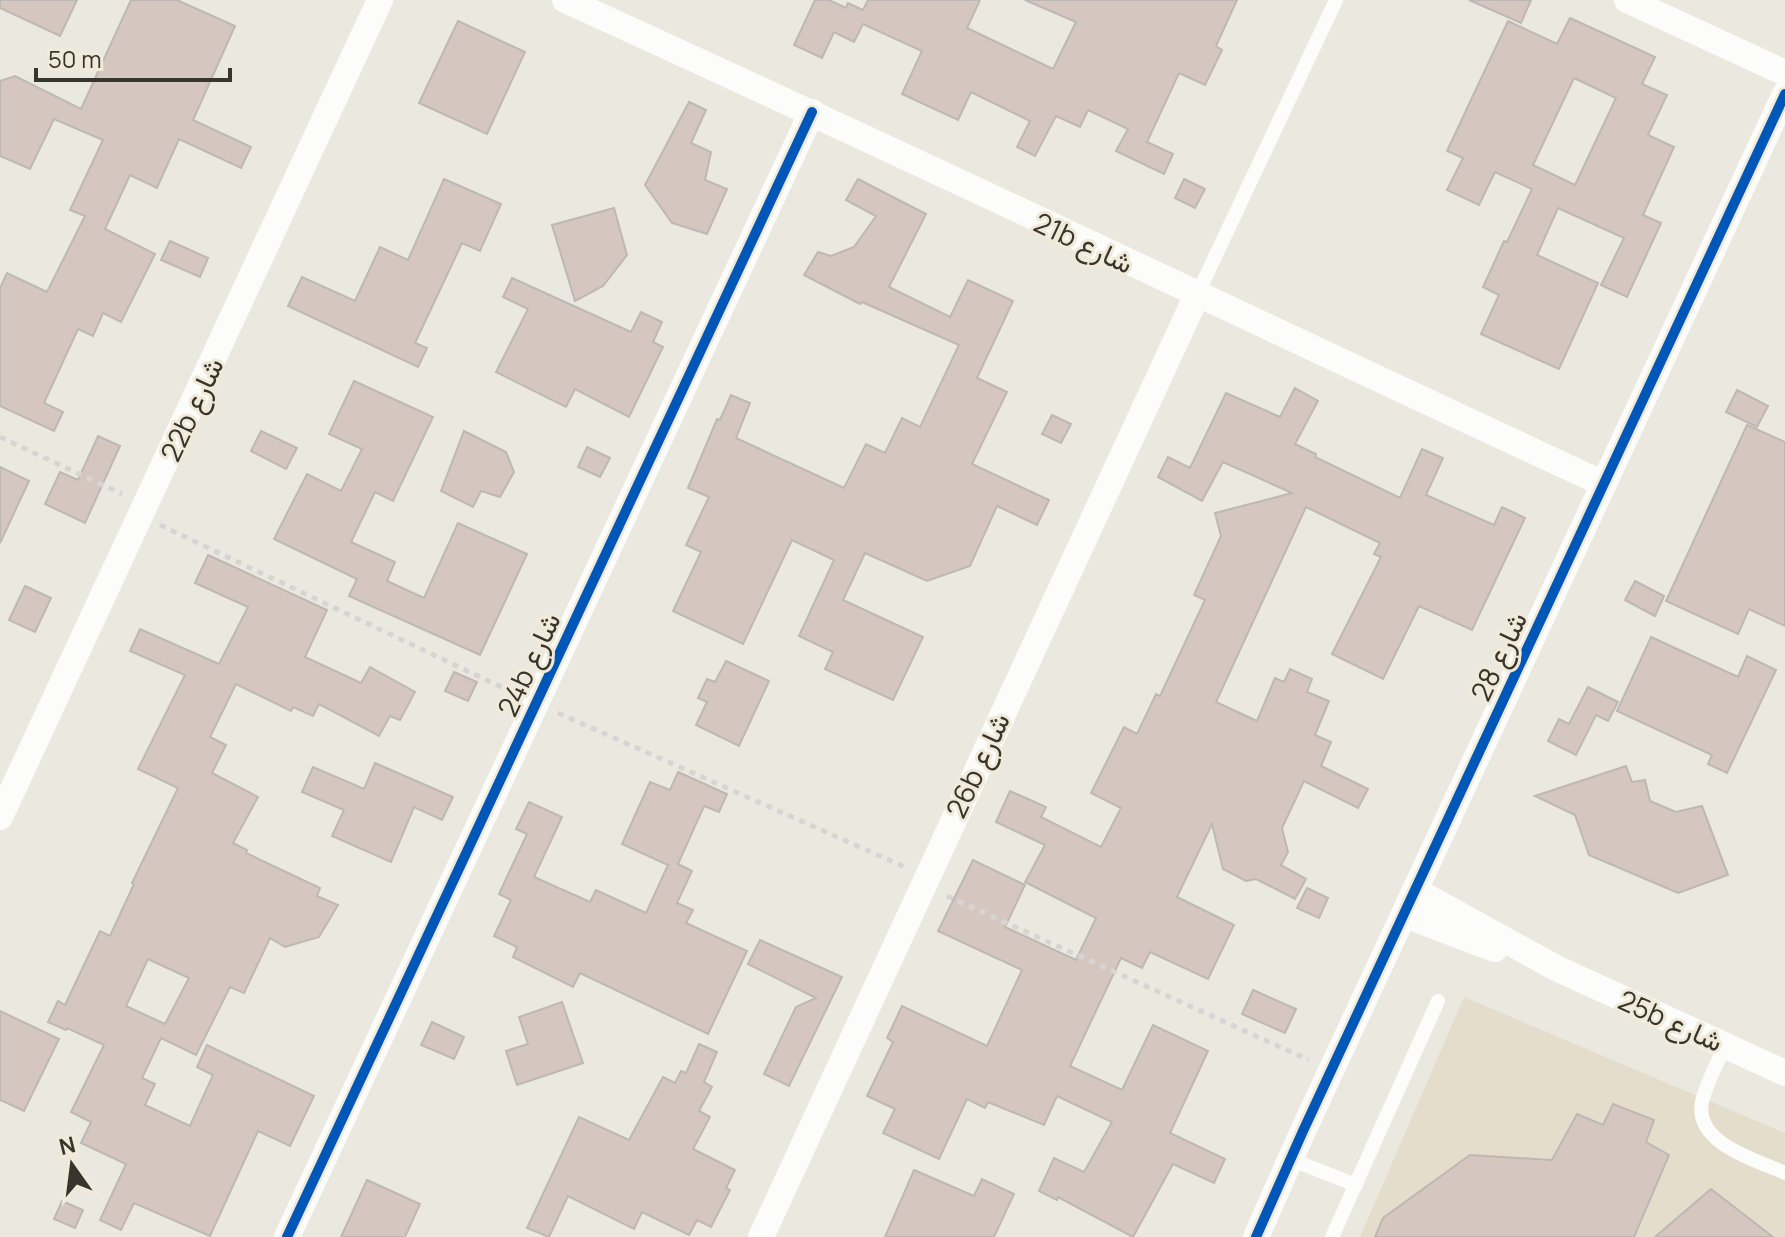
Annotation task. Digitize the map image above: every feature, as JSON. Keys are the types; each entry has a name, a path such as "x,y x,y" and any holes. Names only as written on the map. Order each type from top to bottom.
{"street":[{"name":"22b شارع","path":"0,817 380,0"},
{"name":"21b شارع","path":"565,0 812,112 1604,484"},
{"path":"1627,0 1785,73"},
{"name":"شارع 28","path":"1256,1237 1785,94"},
{"name":"24b شارع","path":"287,1237 812,112"},
{"name":"26b شارع","path":"761,1237 1197,295"},
{"name":"25b شارع","path":"1416,891 1556,968 1785,1073"},
{"name":"25b شارع","path":"1405,915 1517,957 1556,968"}],"lane":[{"path":"1197,295 1336,0"},
{"path":"1332,1237 1438,1001"},
{"path":"1725,1045 1702,1101 1705,1125 1721,1143 1785,1173"},
{"path":"1290,1159 1356,1185"}],"path":[{"path":"0,437 146,505"},
{"path":"922,885 1332,1070"}],"shaded area":[{"path":"1464,997 1785,1133 1785,1237 1360,1237"}],"building":[{"path":"0,0 77,0 60,36 0,8"},
{"path":"131,0 177,0 235,26 193,120 251,147 241,168 179,139 157,188 130,175 105,229 155,254 121,322 103,313 93,336 78,329 44,403 63,412 54,431 0,406 0,288 7,273 47,292 85,216 70,210 103,140 54,119 30,169 0,156 0,81 15,76 81,109"},
{"path":"815,0 829,0 846,8 848,3 863,10 868,0 980,0 967,28 1053,69 1076,22 1025,0 1237,0 1216,46 1222,50 1205,85 1179,73 1147,142 1173,154 1164,174 1116,151 1128,129 1088,110 1080,127 1056,116 1035,156 1017,147 1030,121 971,92 958,120 902,94 922,51 863,24 854,42 834,32 822,58 794,45"},
{"path":"1469,0 1531,0 1521,23"},
{"path":"1570,18 1655,57 1642,84 1667,95 1648,135 1674,147 1643,215 1661,223 1627,297 1601,285 1624,238 1558,208 1537,255 1598,283 1559,369 1481,334 1499,295 1483,287 1532,189 1495,172 1479,205 1447,190 1463,158 1447,151 1508,21 1557,44","holes":["1574,78 1616,98 1575,185 1533,165"]},
{"path":"458,21 525,52 487,134 419,103"},
{"path":"689,102 706,110 691,143 711,152 705,180 727,189 707,234 672,223 645,185"},
{"path":"444,179 501,204 480,251 462,243 415,343 427,348 418,367 288,306 302,277 355,301 380,247 408,260"},
{"path":"858,179 926,214 889,287 950,317 968,280 1013,301 977,378 1007,392 972,464 1049,500 1037,525 997,506 970,566 927,581 865,553 843,600 923,637 893,700 825,669 833,652 799,636 834,560 792,540 743,644 673,611 701,552 686,545 709,497 688,488 717,419 720,420 731,395 750,403 736,438 844,488 866,444 885,453 902,418 920,427 959,345 862,302 860,304 804,275 818,252 831,256 854,247 876,216 846,200"},
{"path":"1184,179 1205,189 1195,208 1175,198"},
{"path":"614,208 627,255 603,286 575,301 552,225"},
{"path":"170,241 208,258 200,277 161,260"},
{"path":"512,278 631,332 641,312 662,322 653,342 663,347 629,417 575,389 566,407 496,372 528,309 503,297"},
{"path":"354,381 433,417 393,501 375,492 351,542 395,562 387,581 424,598 458,523 527,554 480,655 349,596 357,579 274,539 307,474 341,491 362,449 329,434"},
{"path":"1295,388 1318,401 1295,444 1316,454 1315,457 1400,498 1422,449 1443,458 1426,495 1494,525 1502,507 1525,518 1472,630 1419,606 1383,679 1332,654 1381,557 1374,554 1380,543 1306,507 1216,702 1257,721 1275,678 1284,682 1290,669 1312,679 1307,692 1329,701 1315,735 1331,742 1321,766 1368,789 1358,808 1304,781 1282,828 1288,852 1281,865 1306,879 1295,899 1256,879 1246,881 1223,869 1212,824 1177,897 1234,925 1208,979 1150,952 1142,968 1121,958 1070,1066 1122,1090 1153,1025 1208,1051 1170,1133 1225,1159 1214,1183 1173,1164 1133,1237 1058,1197 1057,1200 1039,1191 1054,1158 1084,1172 1112,1122 1057,1096 1044,1125 988,1102 985,1108 967,1099 939,1159 883,1133 895,1109 867,1096 893,1042 887,1038 902,1006 987,1046 1022,970 938,931 973,860 1025,885 1005,927 1076,960 1096,918 1025,882 1045,845 996,822 1010,791 1046,807 1041,817 1101,847 1121,808 1091,793 1124,727 1137,734 1156,694 1160,696 1205,600 1194,595 1221,536 1215,513 1292,493 1223,462 1202,501 1158,477 1168,457 1190,468 1226,393 1280,417"},
{"path":"1737,390 1768,406 1757,427 1726,412"},
{"path":"1052,415 1071,424 1061,443 1042,434"},
{"path":"1747,425 1785,442 1785,626 1749,609 1738,634 1666,601"},
{"path":"261,431 297,448 286,469 251,451"},
{"path":"464,431 506,452 514,472 500,497 481,491 473,507 441,491"},
{"path":"98,436 120,446 85,523 45,504 60,472 78,480"},
{"path":"587,447 610,458 600,477 578,467"},
{"path":"0,467 29,481 0,543"},
{"path":"208,555 327,610 305,657 361,683 370,667 415,692 400,720 390,716 379,736 319,704 313,716 293,707 291,711 236,684 210,737 226,745 212,773 258,797 233,843 247,850 246,853 320,888 317,896 338,905 319,937 285,947 270,938 244,993 230,987 196,1055 161,1038 142,1078 155,1084 145,1105 190,1126 213,1075 197,1067 207,1045 314,1096 290,1146 258,1131 210,1236 134,1203 121,1230 100,1220 126,1164 81,1143 91,1122 71,1112 104,1045 48,1022 58,1001 65,1005 100,931 110,936 178,788 138,769 185,675 130,651 140,629 219,664 248,607 195,583","holes":["148,959 189,978 165,1024 126,1006"]},
{"path":"1635,581 1664,596 1655,616 1625,600"},
{"path":"25,586 51,598 35,632 9,620"},
{"path":"1651,637 1738,677 1747,656 1776,670 1727,773 1708,764 1712,755 1617,711"},
{"path":"726,661 769,681 739,746 696,725 707,702 698,698 707,679 715,682"},
{"path":"454,672 477,682 468,701 445,691"},
{"path":"1588,687 1618,702 1608,721 1596,715 1576,755 1548,741 1559,719 1569,724"},
{"path":"375,763 453,797 442,820 414,807 391,862 332,836 344,810 302,792 313,767 364,789"},
{"path":"1626,766 1632,782 1645,780 1650,801 1676,812 1702,806 1728,875 1678,893 1589,855 1575,815 1535,796"},
{"path":"678,772 727,794 719,812 704,806 678,864 692,871 677,903 693,910 686,923 747,951 708,1034 580,973 573,987 513,957 517,947 494,936 511,900 499,894 527,834 516,829 529,802 562,817 534,877 590,902 596,890 646,913 668,865 622,844 650,782 670,790"},
{"path":"1307,888 1328,898 1319,918 1297,908"},
{"path":"760,940 842,977 789,1086 764,1074 796,1007 816,998 748,964"},
{"path":"1253,990 1296,1009 1285,1033 1242,1014"},
{"path":"562,1002 583,1063 517,1085 506,1051 528,1044 519,1017"},
{"path":"0,1011 59,1039 24,1111 0,1100"},
{"path":"432,1022 464,1037 454,1059 421,1045"},
{"path":"699,1044 717,1052 704,1082 712,1087 699,1111 710,1117 693,1149 735,1170 726,1188 730,1190 711,1227 697,1220 689,1235 642,1212 634,1229 568,1196 549,1237 527,1228 579,1117 629,1140 663,1077 675,1083 681,1071 686,1073"},
{"path":"1613,1104 1654,1120 1646,1142 1669,1155 1634,1237 1375,1237 1383,1218 1470,1155 1552,1160 1577,1114 1603,1125"},
{"path":"914,1170 974,1196 982,1179 1014,1194 994,1237 885,1237"},
{"path":"367,1180 420,1204 405,1237 341,1237"},
{"path":"1711,1189 1773,1237 1655,1237"},
{"path":"62,1201 83,1210 75,1228 54,1219"}],"cycle path":[{"path":"1256,1237 1785,94"},
{"path":"287,1237 812,112"}]}
